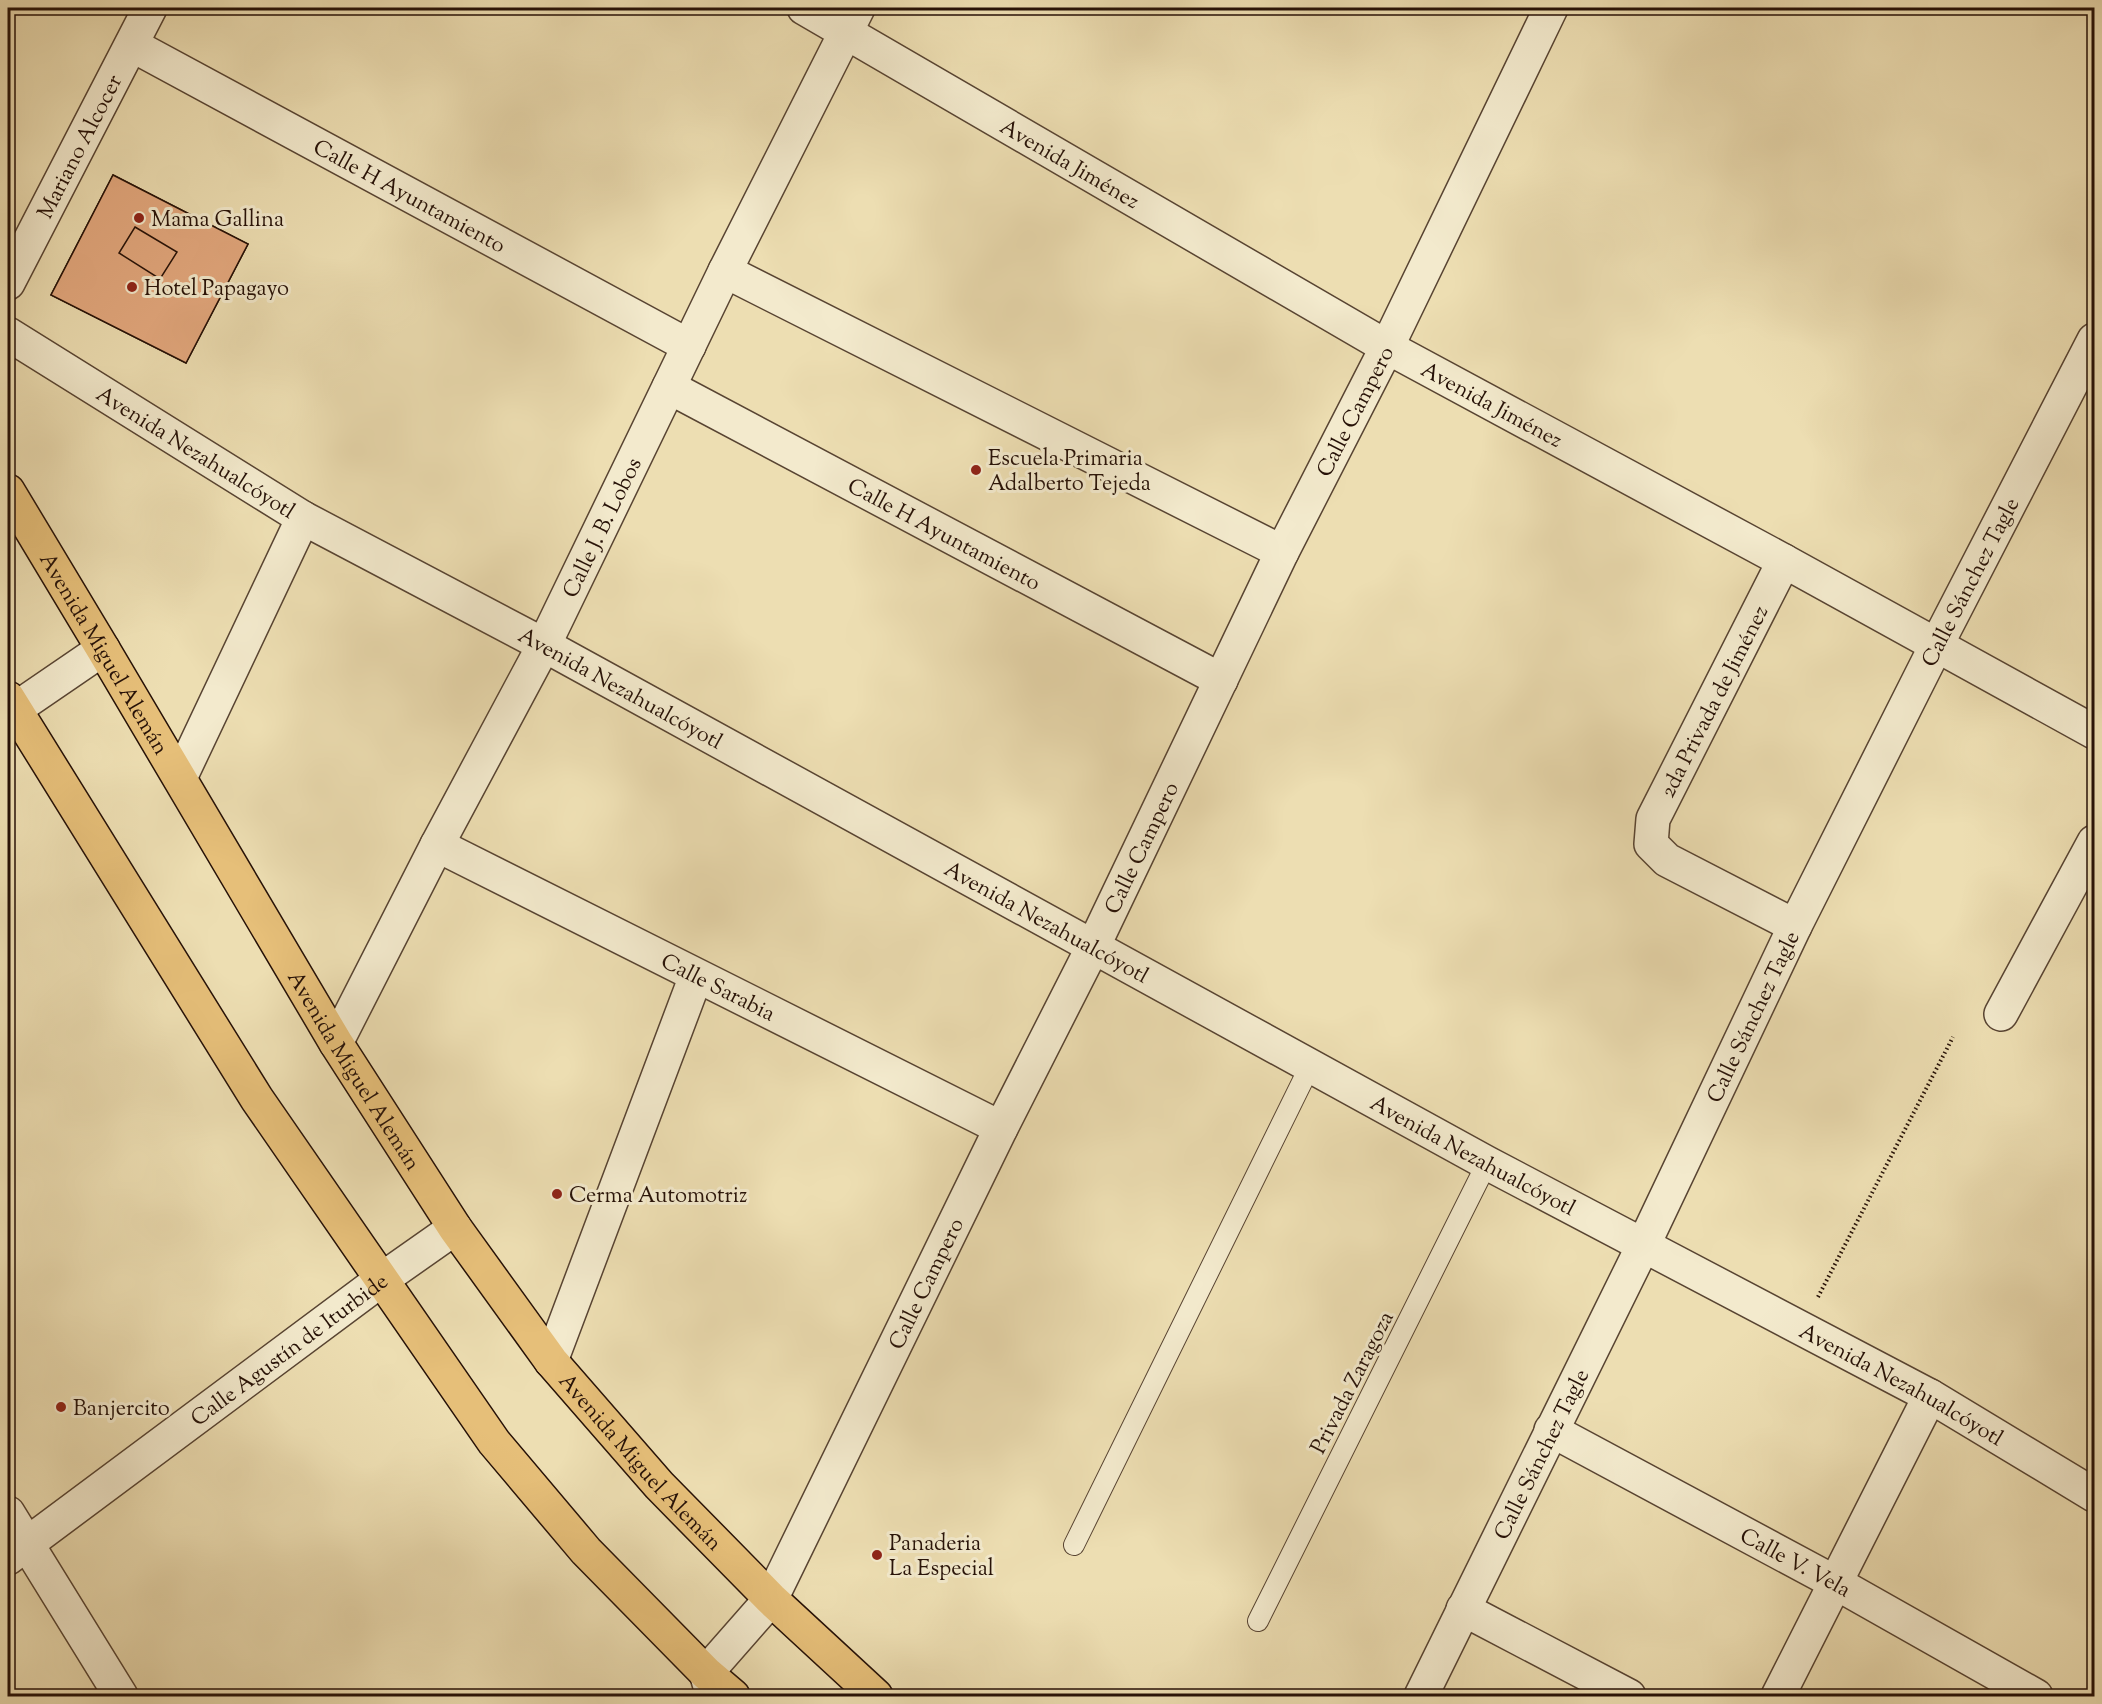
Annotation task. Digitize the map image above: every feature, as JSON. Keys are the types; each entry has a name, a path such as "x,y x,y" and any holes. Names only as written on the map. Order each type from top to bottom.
{"main road":[{"name":"Avenida Miguel Alemán","path":"8,492 336,1043 455,1228 551,1361 659,1485 771,1599 876,1696"},
{"path":"10,707 257,1099 494,1442 586,1551 710,1684 733,1696"}],"street":[{"name":"Mariano Alcocer","path":"8,283 150,8"},
{"name":"Avenida Jiménez","path":"804,8 852,19 1387,347 1937,644 2094,732"},
{"name":"Calle Campero","path":"710,1684 771,1599 1001,1128 1093,947 1282,552 1387,347 1551,8"},
{"name":"Calle J. B. Lobos","path":"336,1043 437,845 544,645 689,345 852,19"},
{"name":"Calle H Ayuntamiento","path":"132,45 689,345"},
{"path":"726,271 1282,552"},
{"name":"Avenida Nezahualcóyotl","path":"8,334 303,518 544,645 1487,1164 1930,1396 2094,1495"},
{"name":"Calle Sánchez Tagle","path":"1421,1696 1643,1246 1795,926 2094,340"},
{"name":"Calle H Ayuntamiento","path":"669,387 1221,680"},
{"path":"180,778 303,518"},
{"name":"2da Privada de Jiménez","path":"1784,561 1653,819 1651,844 1667,860 1795,926"},
{"path":"10,707 103,649"},
{"path":"2001,1014 2094,842"},
{"name":"Calle Sarabia","path":"437,845 1001,1128"},
{"path":"551,1361 696,976"},
{"name":"Calle Agustín de Iturbide","path":"17,1551 381,1280 455,1228"},
{"path":"1778,1696 1930,1396"},
{"name":"Calle V. Vela","path":"1551,1430 1836,1583 2036,1696"},
{"path":"8,1513 17,1551 121,1696"},
{"path":"1463,1609 1629,1696"}],"lane":[{"path":"1074,1545 1310,1066"},
{"name":"Privada Zaragoza","path":"1258,1621 1487,1164"}],"path":[{"path":"1801,1330 1953,1037"}],"building":[{"path":"113,175 248,244 186,363 51,295","holes":["135,227 177,252 160,279 119,253"]},
{"path":"113,175 248,244 186,363 51,295"},
{"path":"135,227 177,252 160,279 119,253"}],"place":[{"name":"Mama Gallina","path":"139,218"},
{"name":"Hotel Papagayo","path":"132,287"},
{"name":"Escuela Primaria Adalberto Tejeda","path":"976,470"},
{"name":"Cerma Automotriz","path":"557,1194"},
{"name":"Banjercito","path":"61,1407"},
{"name":"Panaderia La Especial","path":"877,1555"}]}
